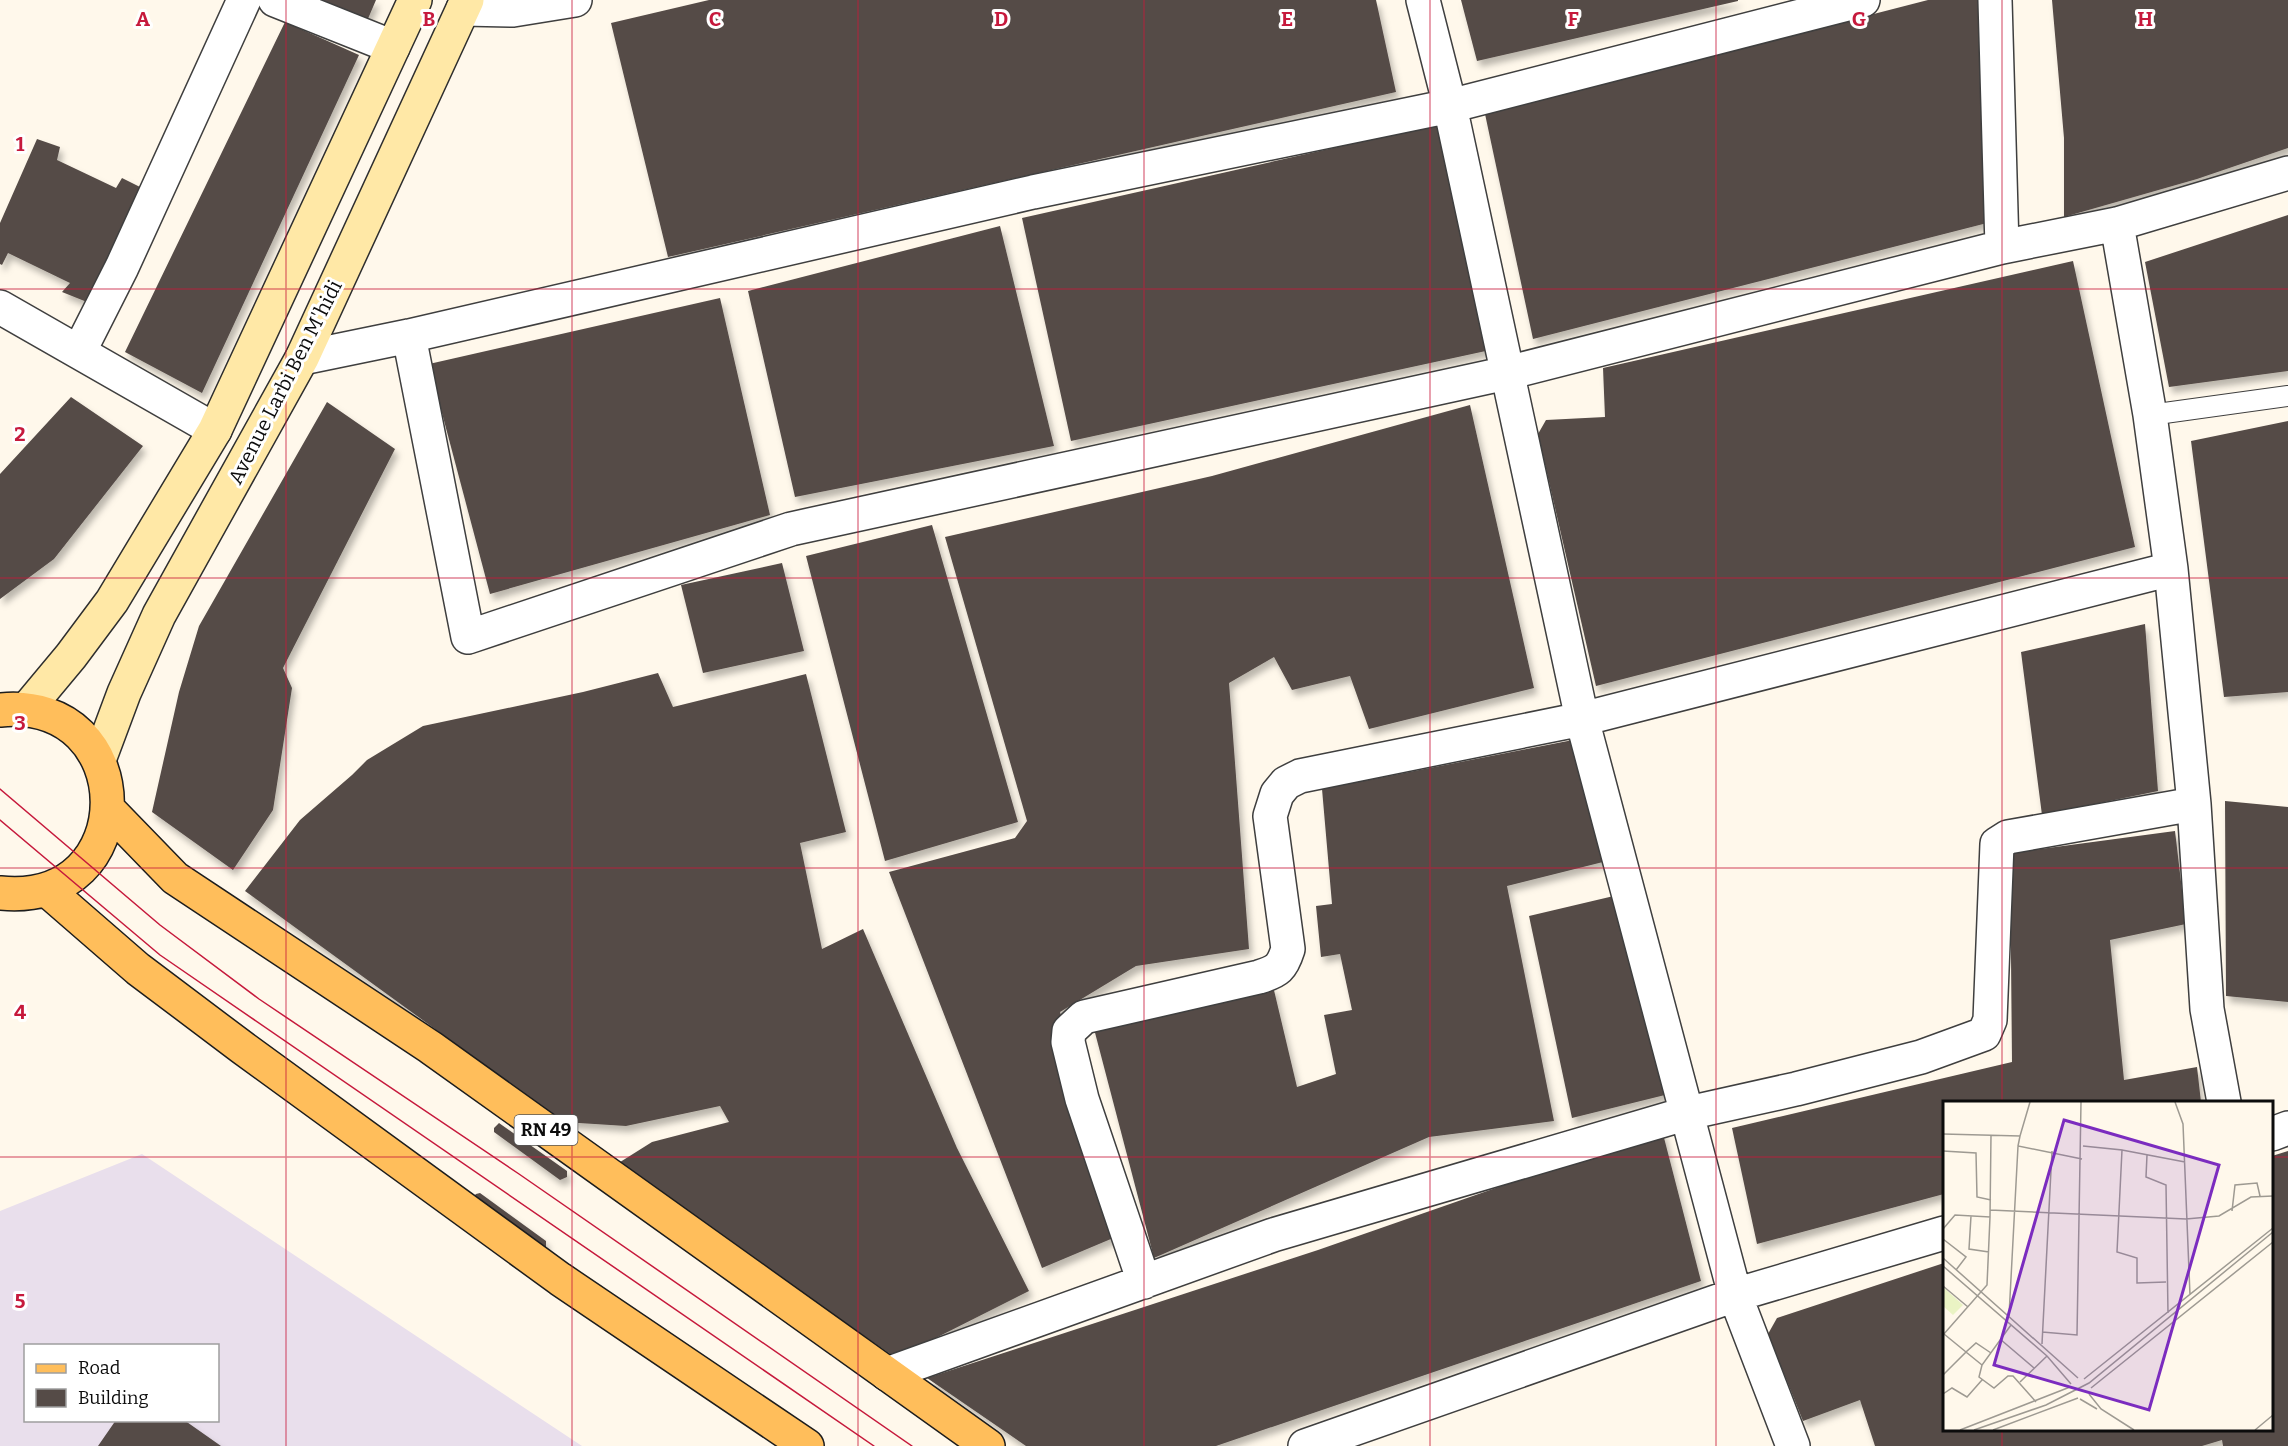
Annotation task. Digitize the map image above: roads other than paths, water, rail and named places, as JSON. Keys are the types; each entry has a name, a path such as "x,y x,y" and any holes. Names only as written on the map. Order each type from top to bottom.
{"main road":[{"name":"Avenue Larbi Ben M'hidi","path":"7,710 71,656 112,602 215,430 415,0"},
{"name":"Avenue Larbi Ben M'hidi","path":"99,760 124,693 159,615 302,358 465,4"},
{"path":"0,893 21,895 47,890 70,878 86,864 101,839 109,810 107,785 99,760 86,741 69,726 48,715 7,710"},
{"name":"RN 49","path":"109,810 176,878 430,1047 988,1446"},
{"path":"47,890 138,969 252,1055 560,1279 807,1446"}],"street":[{"path":"79,352 122,267 244,0"},
{"path":"275,0 393,47"},
{"path":"465,4 513,10 575,0"},
{"path":"1423,0 1450,106 1582,719 1735,1295 1793,1446"},
{"path":"302,358 409,336 1033,192 1450,106 1863,0"},
{"path":"1995,0 2002,247"},
{"path":"409,336 468,638 791,529 1506,374 2002,247 2117,224 2288,173"},
{"path":"2117,224 2151,415 2171,569 2194,804 2207,1009 2224,1101"},
{"path":"0,307 215,430"},
{"path":"1144,1282 1082,1099 1068,1042 1069,1031 1084,1017 1259,977 1273,972 1283,964 1288,949 1270,816 1277,795 1286,783 1300,776 1582,719 2171,569"},
{"path":"887,1374 1273,1235 1688,1113 1796,1089 1921,1057 1984,1035 1990,1020 1997,844 2008,837 2194,804"},
{"path":"2273,1133 2288,1128"},
{"path":"1305,1446 1735,1295 1943,1233"}],"lane":[{"path":"2151,415 2288,396"}],"tram line":[{"path":"0,789 160,925 259,999 519,1174 912,1446"},
{"path":"0,820 160,955 874,1446"}]}
